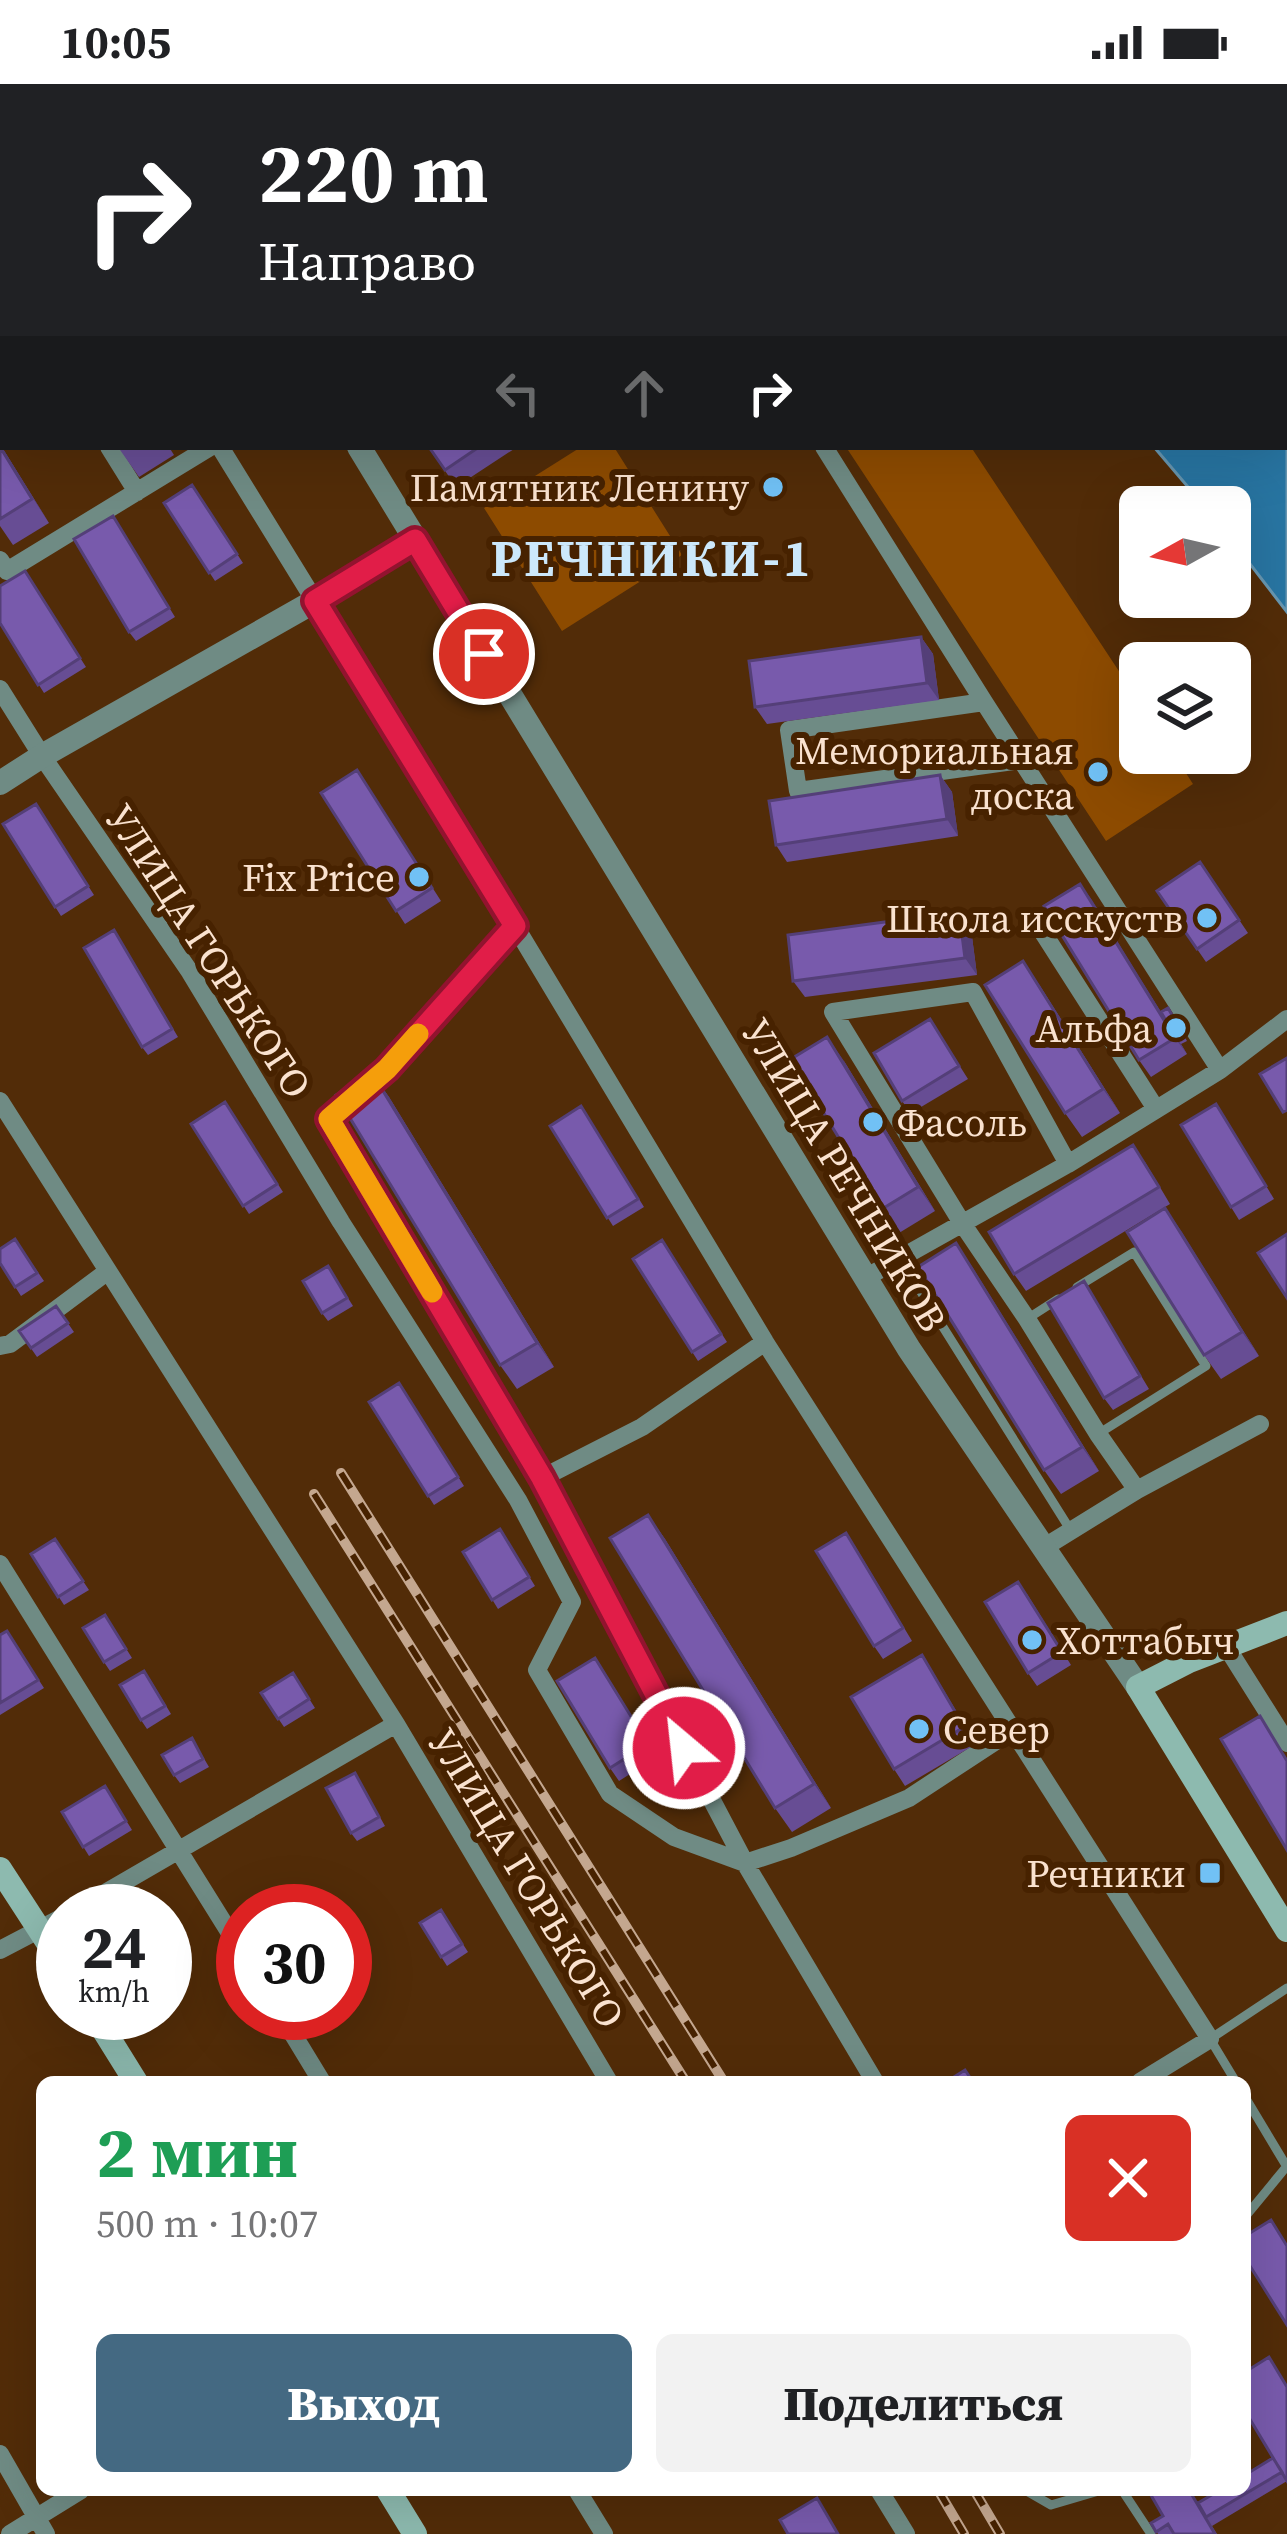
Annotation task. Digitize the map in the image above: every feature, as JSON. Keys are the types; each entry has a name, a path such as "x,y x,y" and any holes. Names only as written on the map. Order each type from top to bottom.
{"main road":[{"path":"1138,1688 1189,1661 1287,1623"},
{"name":"УЛИЦА РЕЧНИКОВ","path":"1138,1688 1287,1930"},
{"path":"0,1869 36,1924"},
{"path":"109,2040 132,2076"},
{"path":"392,2496 415,2534"}],"street":[{"path":"111,450 137,492"},
{"path":"0,560 7,571 205,450"},
{"path":"222,450 765,1342 1210,2039 1150,2076"},
{"name":"УЛИЦА РЕЧНИКОВ","path":"361,450 909,1349 1138,1688"},
{"path":"826,450 1220,1070"},
{"path":"0,783 415,540"},
{"path":"0,689 42,756"},
{"path":"983,702 790,730 798,791 1021,760"},
{"name":"УЛИЦА ГОРЬКОГО","path":"42,756 190,972 341,1222 518,1500 572,1602 537,1670 610,1794 674,1837 745,1863"},
{"path":"515,926 387,1069 329,1119 542,1478 745,1863 871,2076"},
{"path":"1042,931 1156,1109"},
{"path":"1068,1164 973,992 833,1012 962,1223 1137,1490"},
{"path":"865,1277 1068,1164 1220,1070 1287,1019"},
{"name":"УЛИЦА ГОРЬКОГО","path":"0,1101 396,1724 605,2076"},
{"path":"0,1346 10,1344 108,1271"},
{"path":"542,1478 642,1427 765,1342"},
{"path":"1043,1548 1137,1490 1260,1424"},
{"path":"0,1564 216,1910"},
{"path":"1226,1646 1287,1743"},
{"path":"120,1884 396,1724"},
{"path":"745,1863 909,1798 1013,1730"},
{"path":"0,1950 36,1932"},
{"path":"296,2040 318,2076"},
{"path":"0,2454 41,2526"},
{"path":"10,2534 41,2526 74,2496"},
{"path":"581,2496 604,2534"},
{"path":"883,2496 906,2534"}],"lane":[{"path":"1027,1318 1134,1252 1206,1366 1098,1435"},
{"path":"899,1257 1071,1531"},
{"path":"1232,2076 1210,2039 1287,1988"},
{"path":"1251,2107 1287,2166 1251,2209"},
{"path":"1035,2496 1051,2505 1082,2496"},
{"path":"1126,2496 1151,2534"}],"shaded area":[{"path":"576,450 616,450 682,555 562,631 484,508"},
{"path":"848,450 973,450 1119,671 1119,774 1187,774 1193,784 1106,841"}],"water":[{"path":"1157,450 1287,450 1287,612 1251,565 1251,486 1187,486"}],"building":[{"path":"0,450 2,450 32,499 0,519"},
{"path":"431,450 475,450 445,470"},
{"path":"192,485 237,554 209,573 164,503"},
{"path":"113,516 169,608 129,632 74,539"},
{"path":"25,571 80,658 38,685 0,623 0,586"},
{"path":"921,637 927,683 755,707 749,661"},
{"path":"357,770 432,888 396,911 321,793"},
{"path":"940,775 947,819 776,845 769,801"},
{"path":"36,804 88,886 55,907 3,824"},
{"name":"Школа исскуств","path":"1200,862 1239,920 1197,949 1157,891"},
{"path":"1080,884 1175,1038 1139,1060 1044,906"},
{"path":"959,912 965,958 793,981 788,935"},
{"path":"114,930 172,1029 142,1047 84,948"},
{"path":"1023,961 1103,1089 1065,1113 985,985"},
{"name":"Альфа","path":"1168,1008 1184,1036 1177,1040 1161,1012"},
{"path":"930,1019 959,1066 902,1101 874,1053"},
{"path":"827,1037 918,1187 882,1209 791,1059"},
{"path":"1287,1058 1287,1110 1283,1112 1260,1074"},
{"path":"372,1073 537,1343 500,1365 336,1095"},
{"path":"225,1102 277,1184 243,1206 191,1124"},
{"path":"1216,1104 1266,1186 1231,1207 1181,1125"},
{"path":"581,1106 638,1199 607,1218 550,1126"},
{"path":"1133,1145 1159,1187 1014,1274 989,1232"},
{"path":"1165,1208 1242,1332 1204,1355 1127,1232"},
{"path":"1287,1234 1287,1298 1258,1253"},
{"path":"15,1239 37,1273 15,1287 0,1263 0,1249"},
{"path":"662,1240 721,1334 692,1352 633,1259"},
{"path":"956,1243 1082,1447 1044,1470 918,1267"},
{"path":"328,1266 347,1298 322,1313 303,1281"},
{"path":"1084,1281 1140,1376 1104,1398 1048,1303"},
{"path":"56,1306 68,1323 31,1348 19,1331"},
{"path":"399,1383 458,1477 428,1496 369,1402"},
{"path":"648,1515 814,1784 775,1808 610,1538"},
{"path":"500,1529 529,1577 492,1600 463,1552"},
{"path":"846,1533 903,1628 874,1646 816,1551"},
{"path":"55,1539 83,1581 58,1597 31,1554"},
{"name":"Хоттабыч","path":"1018,1582 1062,1652 1028,1673 985,1602"},
{"path":"105,1615 126,1649 104,1662 83,1628"},
{"path":"7,1631 38,1680 0,1703 0,1635"},
{"name":"Север","path":"922,1655 964,1727 894,1769 851,1697"},
{"path":"595,1658 648,1744 610,1768 557,1681"},
{"path":"144,1671 165,1706 141,1720 120,1685"},
{"path":"293,1673 309,1699 278,1719 261,1693"},
{"path":"1260,1716 1287,1761 1287,1850 1221,1739"},
{"path":"192,1738 203,1759 174,1775 162,1755"},
{"path":"355,1773 379,1817 351,1833 326,1788"},
{"path":"105,1786 126,1821 83,1847 62,1812"},
{"path":"441,1910 462,1944 441,1957 420,1923"},
{"path":"1271,2220 1287,2246 1287,2325 1251,2268 1251,2232"},
{"path":"1269,2357 1287,2387 1287,2481 1251,2421 1251,2368"},
{"path":"1273,2458 1282,2472 1251,2490 1251,2471"},
{"path":"1151,2496 1193,2496 1215,2534 1174,2534 1168,2524 1156,2532 1151,2523 1163,2516"},
{"path":"1210,2496 1241,2496 1206,2517 1198,2503"},
{"path":"817,2498 838,2534 788,2534 780,2520"}],"railway":[{"path":"341,1473 720,2076"},
{"path":"314,1494 682,2076"},
{"path":"942,2496 964,2534"},
{"path":"978,2496 1000,2534"}],"slow traffic":[{"path":"418,1034 387,1069 329,1119 432,1292"}],"place":[{"name":"Памятник Ленину","path":"773,487"},
{"name":"Мемориальная доска","path":"1098,772"},
{"name":"Fix Price","path":"419,877"},
{"name":"Школа исскуств","path":"1207,918"},
{"name":"Альфа","path":"1176,1028"},
{"name":"Фасоль","path":"873,1122"},
{"name":"Хоттабыч","path":"1032,1640"},
{"name":"Север","path":"919,1729"},
{"name":"Речники","path":"1210,1873"}],"district":[{"name":"РЕЧНИКИ-1","path":"652,558"}],"route":[{"path":"484,654 415,540 315,601 515,926 387,1069 329,1119 542,1478 684,1748"}]}
